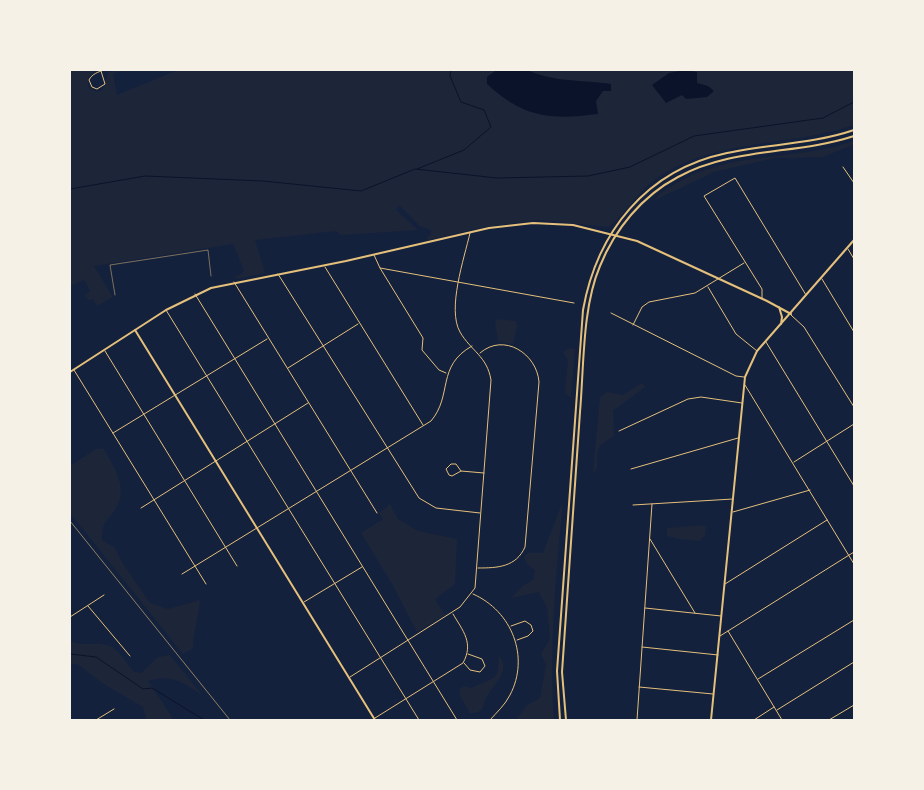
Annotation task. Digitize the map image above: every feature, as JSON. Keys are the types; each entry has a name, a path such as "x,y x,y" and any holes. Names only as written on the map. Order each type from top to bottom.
{"main road":[{"path":"560,720 556,671 583,310 592,274 610,233 628,210 651,188 668,176 696,162 726,153 825,138 854,130"},
{"path":"566,720 562,672 588,316 600,266 616,234 646,200 670,181 688,171 727,158 826,143 854,136"},
{"path":"70,372 166,310 195,294 234,282 324,265 470,233 533,223 574,225 616,234 636,241 719,278 790,314"},
{"path":"712,720 745,377 757,351 854,240"},
{"path":"779,308 782,317 781,325"},
{"path":"135,330 375,719"}],"street":[{"path":"101,71 104,84 97,89 92,87 89,80 92,76 101,71 104,70"},
{"path":"843,167 854,183"},
{"path":"762,299 762,289 704,196 735,178 806,295"},
{"path":"349,678 452,613 473,594 478,568 491,380 490,371 480,353 459,330 455,316 459,282 470,233"},
{"path":"847,248 854,259"},
{"path":"374,254 380,268 423,338 422,350 439,370 446,374"},
{"path":"633,325 642,307 649,302 695,293 746,262"},
{"path":"324,265 423,426"},
{"path":"380,268 574,303"},
{"path":"278,274 414,492 425,503 436,508 481,513"},
{"path":"821,278 854,332"},
{"path":"234,282 377,514"},
{"path":"707,286 736,334 757,351"},
{"path":"195,294 457,720"},
{"path":"166,310 419,720"},
{"path":"610,313 736,376 745,377"},
{"path":"790,314 804,327 854,407"},
{"path":"287,369 360,324"},
{"path":"112,433 268,338"},
{"path":"766,341 854,486"},
{"path":"182,574 431,421 440,407 446,374 456,358 472,346"},
{"path":"478,568 499,568 509,565 520,556 526,544 539,382 534,363 523,352 512,347 501,346 480,353"},
{"path":"104,350 237,566"},
{"path":"74,370 206,584"},
{"path":"744,384 794,462 854,564"},
{"path":"619,431 688,399 701,397 743,403"},
{"path":"141,508 308,403"},
{"path":"794,462 854,424"},
{"path":"631,469 740,438"},
{"path":"461,471 456,464 451,464 446,469 449,475 452,476 461,471 484,473"},
{"path":"733,512 810,490"},
{"path":"634,505 733,499"},
{"path":"636,720 652,504"},
{"path":"725,584 828,520"},
{"path":"650,540 695,613"},
{"path":"720,637 854,552"},
{"path":"303,603 362,567"},
{"path":"473,594 498,610 510,627 516,640 518,665 514,686 507,700 490,720"},
{"path":"70,617 104,595"},
{"path":"88,606 130,656"},
{"path":"644,608 722,616"},
{"path":"375,719 463,663 468,654 469,643 452,613"},
{"path":"758,680 854,620"},
{"path":"510,627 526,621 531,625 533,631 531,634 516,640"},
{"path":"728,631 782,720"},
{"path":"641,647 718,656"},
{"path":"463,663 475,672 483,669 485,663 482,659 468,654"},
{"path":"776,710 854,662"},
{"path":"639,687 714,694"},
{"path":"829,720 854,705"},
{"path":"754,720 774,707"},
{"path":"96,720 114,709"}],"lane":[{"path":"115,295 110,265 208,250 210,276"}],"shaded area":[{"path":"70,70 96,70 89,78 88,85 89,88 99,91 104,88 109,72 124,70 113,74 117,95 178,70 854,70 854,125 805,137 730,149 682,164 652,182 609,227 539,220 484,227 428,240 426,238 431,234 431,230 420,226 399,205 396,210 418,230 341,235 336,231 255,240 265,273 236,279 235,276 242,274 244,270 233,244 94,266 113,297 97,306 93,299 88,300 85,295 90,291 84,280 71,286 70,284"},
{"path":"527,70 558,79 611,84 611,91 603,91 596,101 598,114 566,117 538,114 526,110 513,104 487,84 487,77 495,71"},
{"path":"685,70 697,72 697,83 708,86 714,91 707,97 686,99 682,95 666,103 652,85 669,73"},
{"path":"854,141 854,144 823,157 774,158 714,172 655,200 672,186 693,175 715,167 738,161 808,152"},
{"path":"497,319 516,321 517,326 513,344 498,341 495,322"},
{"path":"570,348 575,349 571,398 565,393 568,360 563,352"},
{"path":"642,383 645,387 613,411 614,436 600,446 597,468 593,474 600,397 607,392 623,395"},
{"path":"96,449 104,449 118,476 121,491 117,506 104,524 102,540 115,548 123,564 150,603 168,609 200,600 193,648 183,654 70,513 70,466"},
{"path":"563,501 553,638 554,720 516,720 526,706 540,698 546,665 541,654 550,639 547,608 539,592 511,598 523,586 534,579 535,570 527,564 524,557 528,553 543,553"},
{"path":"390,504 398,519 418,531 457,539 455,584 435,599 445,615 417,632 392,584 361,533 383,519 379,513"},
{"path":"706,525 705,535 700,541 667,536 667,528"},
{"path":"70,641 80,644 110,646 120,654 134,672 141,673 158,657 170,655 203,696 184,683 171,679 163,678 148,681 174,720 141,720 146,718 143,707 102,683 79,665 70,663"},
{"path":"499,655 503,668 500,679 488,694 482,709 470,713 460,696 460,689 464,686 471,688 494,678 498,671"}],"waterway":[{"path":"417,169 464,150 491,127 484,110 461,102 450,76 451,70"},
{"path":"70,189 145,176 263,181 361,191 415,169 497,178 588,176 630,167 694,136 823,118 854,102"},
{"path":"70,654 96,657 143,689 152,688 204,720"}],"railway":[{"path":"70,521 230,720"}]}
